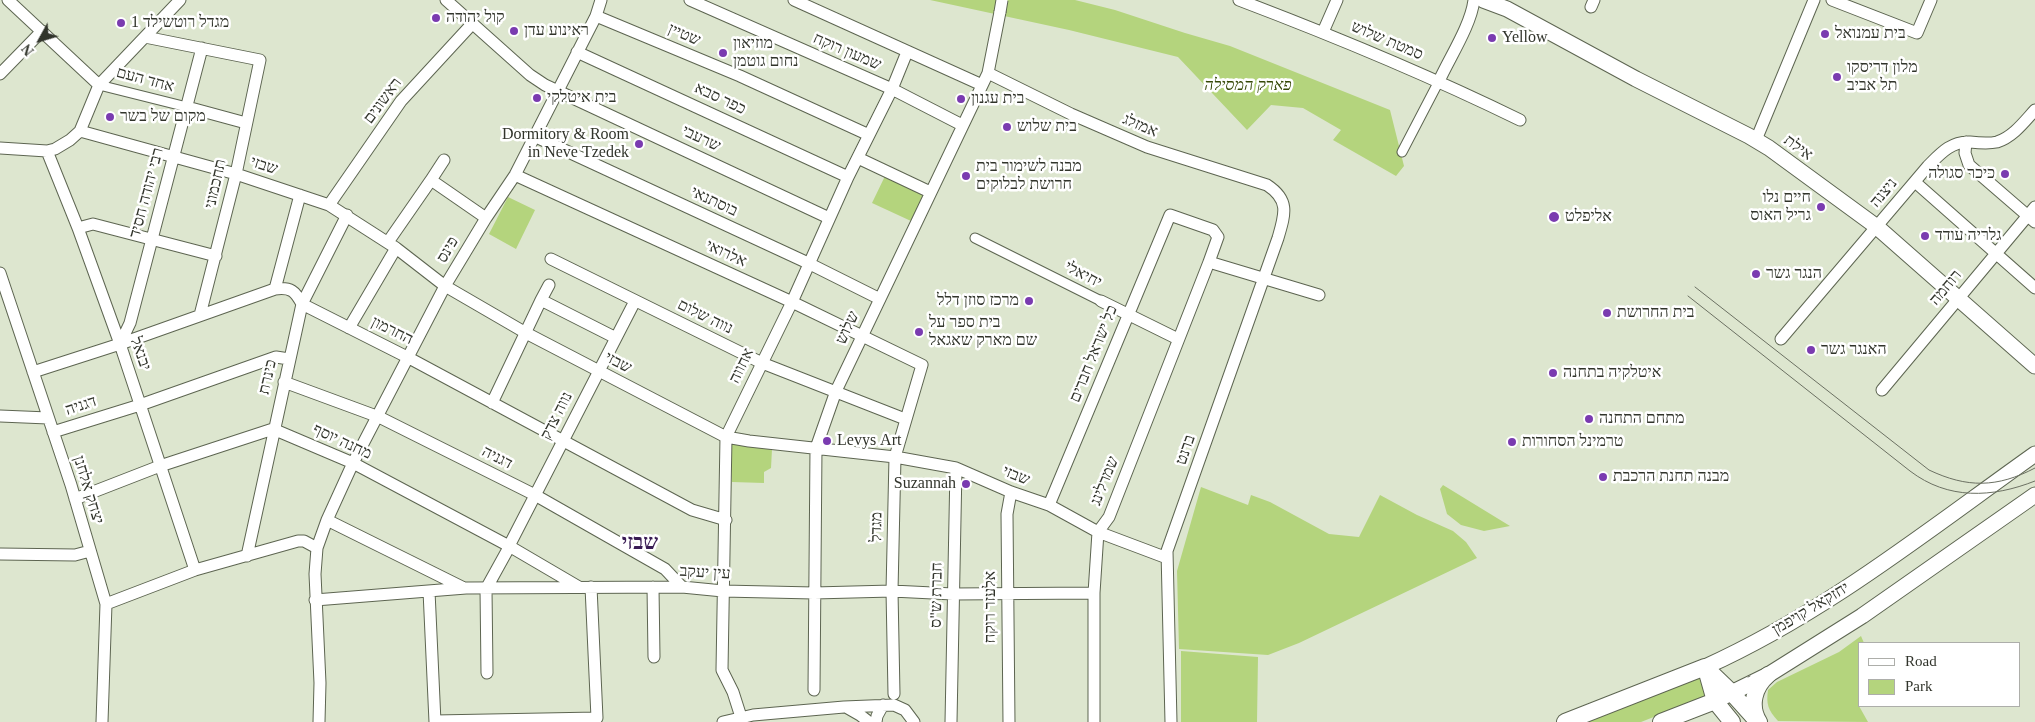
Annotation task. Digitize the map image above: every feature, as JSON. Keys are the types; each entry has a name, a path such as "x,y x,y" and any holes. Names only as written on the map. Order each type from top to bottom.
{"main road":[{"path":"1705,667 1758,722"},
{"path":"1705,667 1715,701 1732,722"},
{"name":"יחזקאל קויפמן","path":"1565,722 1705,667"},
{"path":"1758,722 1754,710 1755,698 1758,685 1768,675"},
{"name":"יחזקאל קויפמן","path":"1661,722 1715,701"}],"street":[{"name":"אחד העם","path":"8,0 99,85 246,123"},
{"path":"0,148 47,151 61,146 80,131 99,85 180,0"},
{"name":"שרעבי","path":"446,0 530,75 557,90 829,218"},
{"name":"פינס","path":"319,722 320,683 315,600 317,548 327,520 353,464 379,417 445,286 486,218 515,175 596,16 602,0"},
{"name":"שמעון רוקח","path":"690,0 892,89 962,125"},
{"path":"794,0 982,85"},
{"name":"שלוש","path":"814,690 816,448 836,391 988,73 1002,0"},
{"name":"סמטת שלוש","path":"1238,0 1323,32 1439,80 1520,120"},
{"path":"1269,12 1273,0"},
{"path":"1323,32 1337,0"},
{"path":"1402,152 1465,28 1474,0"},
{"name":"אילת","path":"1483,0 1501,5 1756,140 1877,227 2035,366"},
{"path":"1756,140 1814,0"},
{"path":"1832,0 1917,33 1930,0"},
{"name":"שטיין","path":"596,16 740,76 869,135"},
{"name":"ראשונים","path":"330,205 401,101 472,24"},
{"path":"0,74 42,31"},
{"path":"145,37 202,48"},
{"name":"תחכמוני","path":"200,315 236,174 260,60 202,48"},
{"name":"רבי יהודה חסיד","path":"120,344 130,323 202,48"},
{"name":"כפר סבא","path":"577,52 848,177"},
{"name":"אחווה","path":"741,717 733,692 722,670 726,437 792,302 848,177 892,89 907,52"},
{"name":"אמזלג","path":"988,73 1071,114 1147,148 1267,185 1281,198"},
{"name":"ניצנה","path":"1781,339 1946,148 1966,142 1996,142 2014,133 2035,110"},
{"name":"שבזי","path":"80,131 236,174 330,205 392,245 445,286 526,333 726,437 896,457 956,468 1011,492 1049,505 1098,532 1167,558"},
{"name":"בוסתנאי","path":"534,136 880,298"},
{"path":"1966,142 1965,153 1969,165 2032,215"},
{"name":"יבנאל","path":"47,151 78,228 120,344 195,570"},
{"path":"858,158 930,192"},
{"path":"349,328 392,245 444,160"},
{"name":"אלרואי","path":"515,175 792,302 922,365"},
{"path":"431,180 486,218"},
{"path":"1915,182 2035,288"},
{"path":"33,372 120,344 276,289 300,195"},
{"name":"ברנט","path":"1171,722 1167,558 1169,545 1285,216 1281,198"},
{"name":"כינרת","path":"247,556 273,429 302,304 347,215"},
{"name":"שמרלינג","path":"1094,722 1094,593 1098,532 1109,517 1218,237 1213,230 1170,215"},
{"name":"כל ישראל חברים","path":"1049,505 1170,215"},
{"name":"רוחמה","path":"1882,390 1995,253 2032,215"},
{"path":"78,228 94,224 216,256"},
{"name":"יחיאלי","path":"974,238 1101,301 1127,316 1178,339"},
{"name":"נווה שלום","path":"551,259 762,363 905,419"},
{"path":"1209,262 1319,295"},
{"name":"יצחק אלחנן","path":"1,277 75,499 106,604 102,722"},
{"path":"492,404 549,285"},
{"name":"החרמון","path":"276,289 285,288 296,293 302,304 409,358 692,510 726,520"},
{"path":"541,300 616,338"},
{"name":"נווה צדק","path":"486,589 634,301"},
{"name":"דגניה","path":"53,432 276,357 289,359"},
{"name":"מגדל","path":"894,694 892,591 896,457 905,419 922,365"},
{"name":"דגניה","path":"284,382 379,417 535,495 665,569 682,587"},
{"path":"0,416 48,418"},
{"path":"75,499 160,466 273,429"},
{"name":"מחנה יוסף","path":"273,429 353,464 508,549 586,588"},
{"name":"יחזקאל קויפמן","path":"1705,667 1756,642 1835,595 2035,454"},
{"name":"חברת ש\"ס","path":"951,722 956,468"},
{"name":"אלעזר רוקח","path":"1009,722 1007,514 1011,492"},
{"name":"יחזקאל קויפמן","path":"1715,701 1768,675 1862,616 2031,499"},
{"path":"327,520 466,588"},
{"path":"106,604 195,570 298,541 304,541 317,548"},
{"path":"0,554 75,555 90,551"},
{"path":"653,587 654,657"},
{"name":"עין יעקב","path":"315,600 466,588 682,587 724,591 814,593 892,591 953,594 1094,593"},
{"path":"429,591 435,722 597,718 586,588"},
{"path":"486,589 487,673"},
{"path":"723,722 741,717 884,705 894,705 905,710 914,722"},
{"path":"876,722 877,716 884,705"},
{"path":"844,707 869,722"}],"green space":[{"name":"פארק המסילה","path":"930,0 1075,0 1115,10 1230,46 1390,110 1404,166 1396,176 1333,140 1341,130 1303,108 1271,105 1247,130 1178,57 1069,30"},
{"path":"886,174 925,192 911,221 872,203"},
{"path":"508,197 535,210 516,249 489,234"},
{"path":"731,443 772,449 771,468 764,472 764,483 732,482"},
{"path":"1443,485 1510,526 1484,531 1461,525 1447,514 1440,489"},
{"path":"1201,487 1248,505 1251,495 1270,502 1329,534 1359,537 1380,495 1417,515 1453,531 1466,542 1477,558 1299,643 1268,655 1179,649 1177,571"},
{"path":"1861,636 1864,642 1858,642 1858,707 1868,722 1778,721 1768,707 1768,690 1777,682 1839,652"},
{"path":"1181,651 1258,657 1257,722 1181,722"},
{"path":"1701,675 1707,696 1641,722 1580,722"}],"tram line":[{"path":"1695,287 1929,470 1956,480 1982,483 2008,479 2035,468"},
{"path":"1688,296 1910,471 1925,480 1940,487 1971,493 2003,491 2035,481"}],"place":[{"name":"קול יהודה","path":"436,18"},
{"name":"מגדל רוטשילד 1","path":"121,23"},
{"name":"ראינוע עדן","path":"514,31"},
{"name":"בית עמנואל","path":"1825,34"},
{"name":"Yellow","path":"1492,38"},
{"name":"מוזיאון נחום גוטמן","path":"723,53"},
{"name":"מלון דריסקו תל אביב","path":"1837,77"},
{"name":"בית איטלקי","path":"537,98"},
{"name":"בית עגנון","path":"961,99"},
{"name":"מקום של בשר","path":"110,117"},
{"name":"בית שלוש","path":"1007,127"},
{"name":"Dormitory & Room in Neve Tzedek","path":"639,144"},
{"name":"כיכר סגולה","path":"2005,174"},
{"name":"מבנה לשימור בית חרושת לבלוקים","path":"966,176"},
{"name":"חיים נלו גריל האוס","path":"1821,207"},
{"name":"אליפלט","path":"1554,217"},
{"name":"גלריה עודד","path":"1925,236"},
{"name":"הנגר גשר","path":"1756,274"},
{"name":"מרכז סוזן דלל","path":"1029,301"},
{"name":"בית החרושת","path":"1607,313"},
{"name":"בית ספר על שם מארק שאגאל","path":"919,332"},
{"name":"האנגר גשר","path":"1811,350"},
{"name":"איטלקיה בתחנה","path":"1553,373"},
{"name":"מתחם התחנה","path":"1589,419"},
{"name":"Levys Art","path":"827,441"},
{"name":"טרמינל הסחורות","path":"1512,442"},
{"name":"מבנה תחנת הרכבת","path":"1603,477"},
{"name":"Suzannah","path":"966,484"}],"district":[{"name":"שבזי","path":"640,544"}]}
